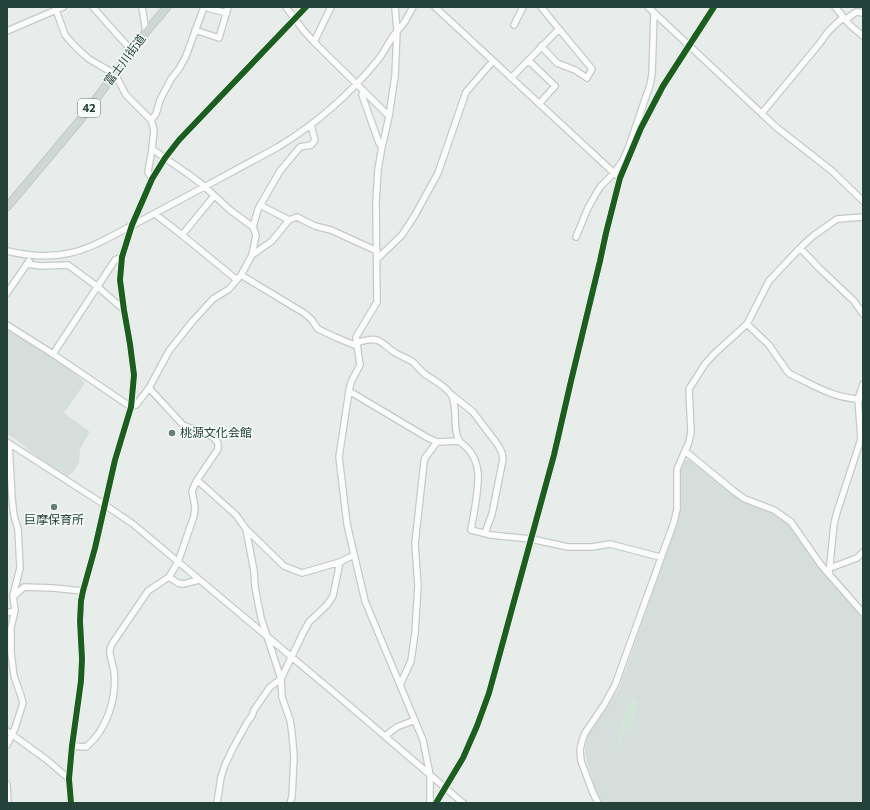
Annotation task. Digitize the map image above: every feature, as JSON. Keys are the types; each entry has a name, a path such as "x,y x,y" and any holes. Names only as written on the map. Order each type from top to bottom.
{"main road":[{"name":"富士川街道","path":"7,207 81,119 146,32 167,7"}],"street":[{"path":"93,7 132,51"},
{"path":"142,7 146,32"},
{"path":"151,120 156,114 160,100 171,79 179,69 186,56 195,30 204,7 228,10 219,38 195,30"},
{"path":"286,7 314,42 389,116"},
{"path":"71,803 69,779 81,681 82,659 80,611 83,591 132,397 134,375 120,280 122,257 132,225 152,179 165,158 179,140 306,7"},
{"path":"314,42 331,7"},
{"path":"395,7 397,31 395,76 389,116 378,170 376,202 377,302 356,337 360,365 351,382 349,390 340,457 346,524 365,601 423,740 430,775 430,803"},
{"path":"7,251 33,256 52,256 69,254 81,250 103,241 155,214 278,147 296,136 330,109 356,84 378,60 404,23 413,7"},
{"path":"435,7 620,178"},
{"path":"514,24 523,7"},
{"path":"541,7 592,69 587,78 575,70 557,63 541,46"},
{"path":"648,7 776,126 832,171 863,201"},
{"path":"436,803 463,758 489,693 554,456 620,178 641,128 663,86 714,7"},
{"path":"835,7 844,19 863,36"},
{"path":"7,31 61,8 65,35 89,59 115,74 126,95 151,120 154,130 148,172 152,179"},
{"path":"762,113 836,23 856,12 863,13"},
{"path":"576,237 588,208 597,192 601,186 614,174 623,160 629,146 650,85 652,74 654,13"},
{"path":"511,78 559,28"},
{"path":"528,60 555,86 539,104"},
{"path":"377,260 402,235 415,215 438,173 466,92 493,61"},
{"path":"363,90 362,95 364,102 379,143 382,146"},
{"path":"253,228 258,209 280,171 300,147 311,144 315,140 311,124"},
{"path":"130,407 136,405 150,388 169,352 192,322 213,299 228,289 241,275 252,255 256,235 253,228 230,210 204,186 152,149"},
{"path":"182,235 214,196"},
{"path":"260,205 288,220"},
{"path":"155,214 236,280"},
{"path":"252,255 272,241 288,220 297,217 315,226 331,230 377,251"},
{"path":"598,803 592,793 581,761 580,750 585,733 604,705 615,685 660,557 674,522 677,509 677,469 689,442 691,432 689,389 705,364 747,324 769,281 800,248 813,236 837,219 863,218"},
{"path":"800,248 854,301 863,314"},
{"path":"7,293 33,256"},
{"path":"53,354 115,260 122,257"},
{"path":"27,264 41,266 68,265 98,287 124,310"},
{"path":"241,275 304,313 318,329 347,342 356,344 372,339 385,344 393,351 412,361 425,374 442,384 452,395 473,412 498,445 503,459 492,514 485,533"},
{"path":"747,324 769,345 790,374 841,397 860,399"},
{"path":"7,325 53,354 130,407"},
{"path":"829,571 834,524 861,439 860,399 863,384"},
{"path":"72,746 86,747 99,733 107,719 115,682 110,651 112,644 148,591 169,578 178,562 194,516 195,507 192,491 197,480 218,449 218,443 213,437 183,426 150,388"},
{"path":"349,390 428,438 437,442 459,441"},
{"path":"452,395 456,421 454,426 459,441 473,454 478,473 477,495 470,530 491,535 531,539 568,547 592,547 610,544 660,557"},
{"path":"400,686 411,661 415,633 418,586 415,544 424,462 425,458 437,442"},
{"path":"8,443 133,524 463,803"},
{"path":"7,745 9,733 20,715 23,703 22,696 14,676 11,652 11,628 15,610 13,596 20,568 18,529 14,516 8,443"},
{"path":"685,451 735,492 746,499 774,510 791,522 821,565 829,571 863,613"},
{"path":"197,480 236,515 246,529 284,566 302,573 340,562 354,555"},
{"path":"246,529 261,618 282,679 282,697 290,720 294,750 292,797 290,803"},
{"path":"829,571 857,558 863,552"},
{"path":"217,803 221,777 232,748 252,716 254,710 270,687 282,679 309,622 333,596 340,562"},
{"path":"169,578 183,584 199,580"},
{"path":"13,596 24,587 83,591"},
{"path":"7,613 15,610"},
{"path":"385,736 397,727 415,720"},
{"path":"9,733 47,760 69,779"},
{"path":"7,784 8,803"}],"shaded area":[{"path":"7,328 66,366 85,383 64,413 90,432 80,449 79,463 72,473 67,476 7,434"},
{"path":"685,460 691,460 733,495 747,503 773,513 785,522 793,530 821,571 863,617 863,803 603,803 600,799 596,791 586,758 586,742 589,734 619,688 679,519 680,470"}],"green space":[{"path":"634,699 637,700 630,730 625,729 620,746 618,745 623,721"}],"cycle path":[{"path":"71,803 69,779 81,681 81,601 115,460 131,407 132,397 134,375 120,280 122,257 132,225 152,179 165,158 179,140 306,7"},
{"path":"436,803 463,758 489,693 554,455 620,178 641,128 663,86 714,7"}],"place":[{"name":"桃源文化会館","path":"172,433"},
{"name":"巨摩保育所","path":"54,507"}]}
